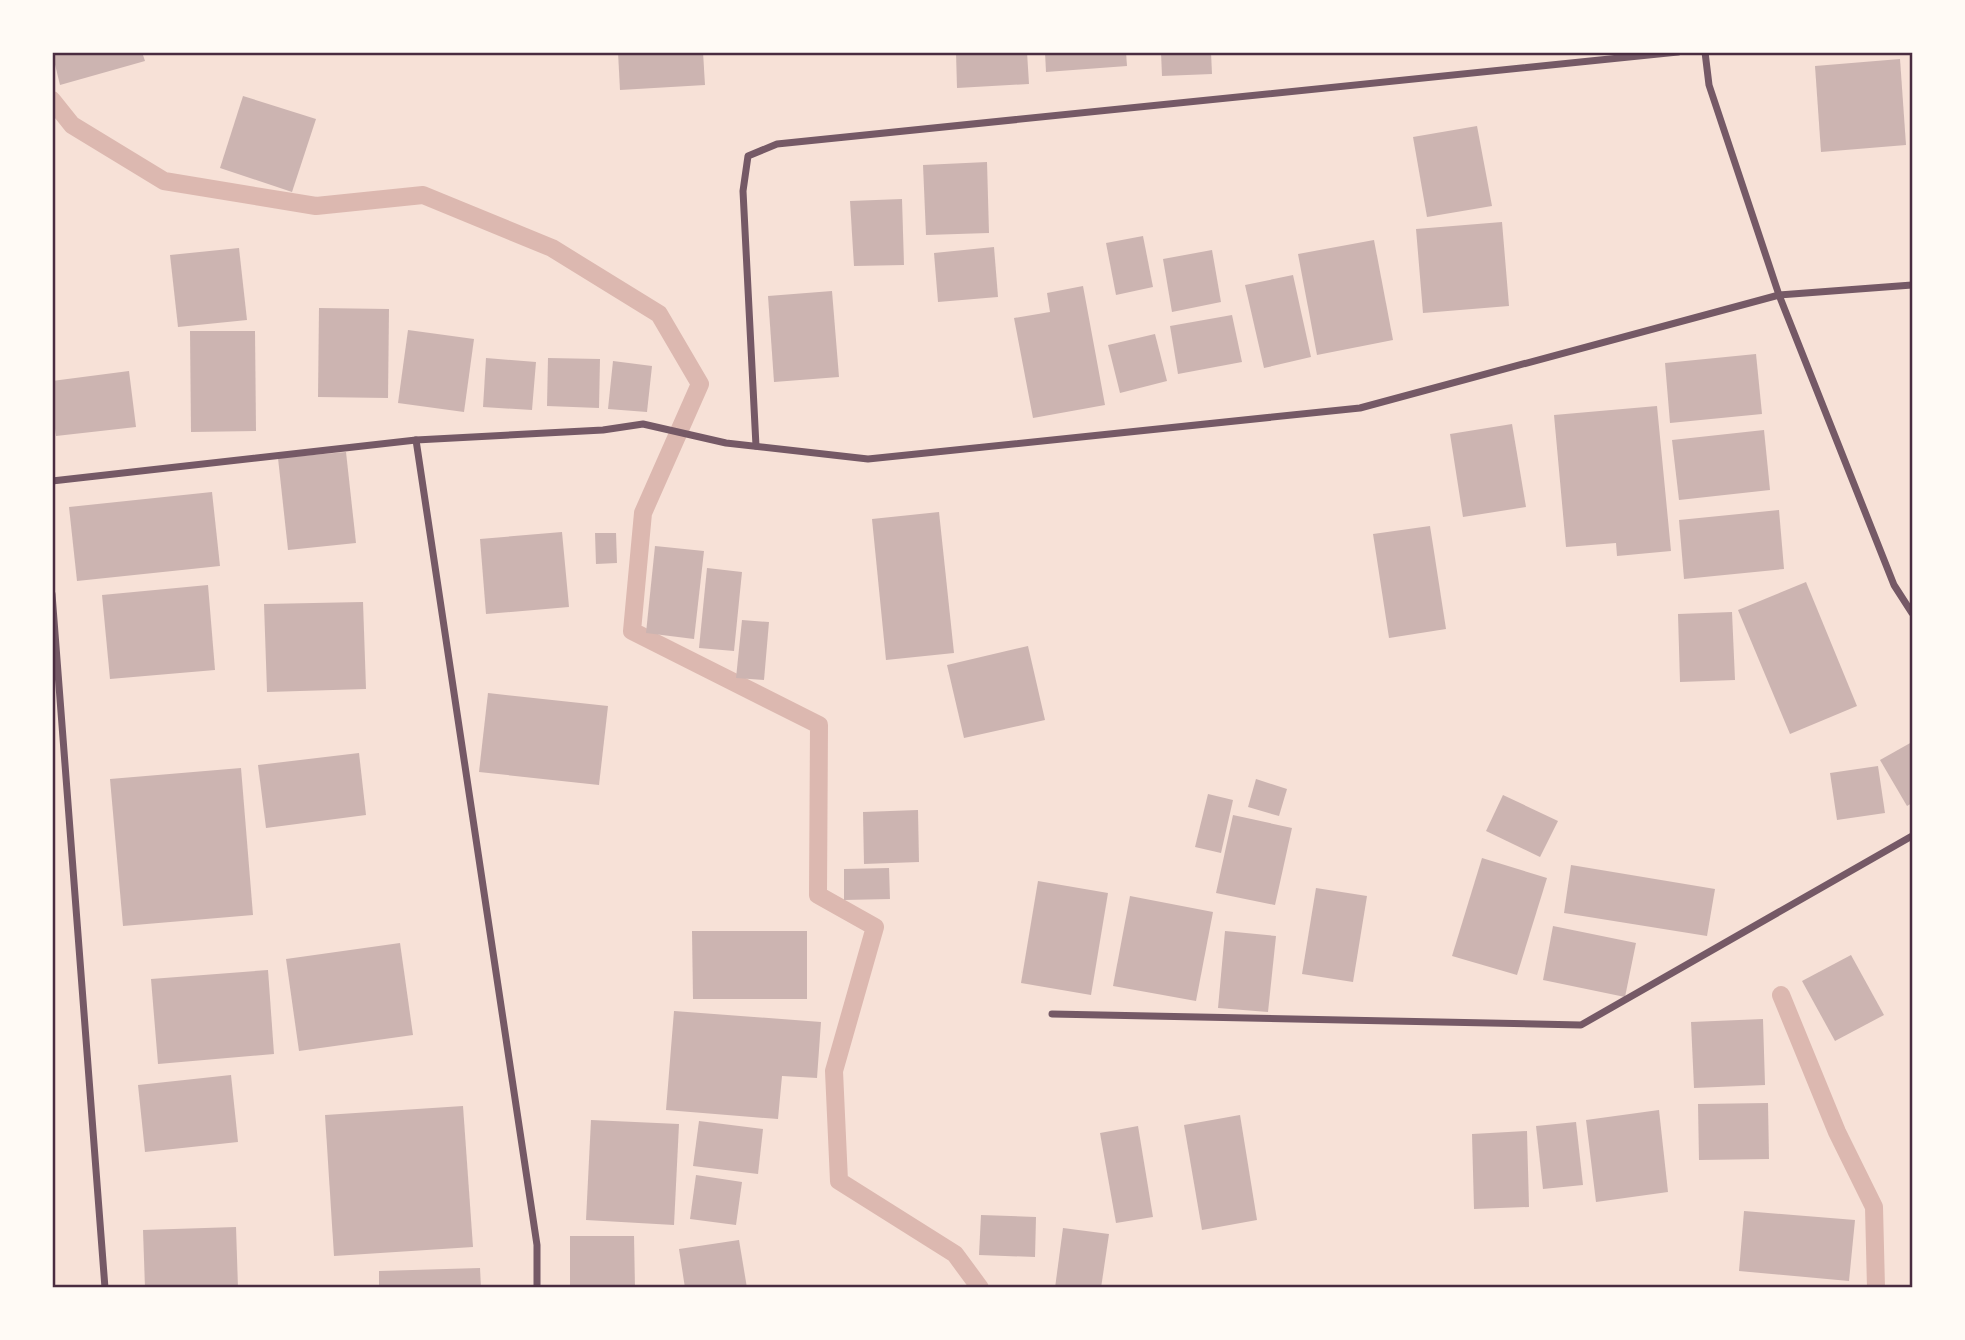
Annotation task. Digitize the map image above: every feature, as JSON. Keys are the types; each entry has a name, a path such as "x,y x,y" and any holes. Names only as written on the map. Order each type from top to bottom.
{"street":[{"path":"756,446 743,191 748,156 777,144 1678,52"},
{"path":"1705,52 1709,85 1779,295 1894,585 1913,613"},
{"path":"52,481 416,440 603,430 643,424 726,443 868,459 1360,408 1779,295 1913,285"},
{"path":"416,440 535,1231 537,1287"},
{"path":"52,594 105,1287"},
{"path":"1052,1014 1581,1025 1913,836"}],"building":[{"path":"52,52 142,52 145,61 60,85"},
{"path":"618,52 703,52 705,85 620,90"},
{"path":"956,52 1027,52 1029,84 957,88"},
{"path":"1045,52 1126,52 1127,66 1046,72"},
{"path":"1161,52 1211,52 1212,74 1162,76"},
{"path":"1900,59 1906,145 1821,152 1815,66"},
{"path":"243,96 316,119 292,192 220,168"},
{"path":"1477,126 1492,206 1427,217 1413,137"},
{"path":"987,162 989,233 926,235 923,165"},
{"path":"902,199 904,265 854,266 850,201"},
{"path":"1502,222 1509,306 1423,313 1416,229"},
{"path":"1143,236 1153,287 1116,295 1106,243"},
{"path":"1374,240 1393,340 1317,355 1298,254"},
{"path":"994,247 998,297 938,302 934,253"},
{"path":"239,248 247,320 178,327 170,255"},
{"path":"1212,250 1221,302 1172,312 1163,259"},
{"path":"1293,275 1311,357 1264,368 1245,285"},
{"path":"1083,286 1105,405 1033,418 1014,318 1050,312 1047,293"},
{"path":"832,291 839,377 774,382 768,296"},
{"path":"319,308 389,309 388,398 318,397"},
{"path":"1232,315 1242,362 1178,374 1170,326"},
{"path":"408,330 474,339 464,412 398,403"},
{"path":"190,331 255,331 256,431 191,432"},
{"path":"1155,334 1167,381 1120,393 1108,345"},
{"path":"1756,354 1762,414 1670,423 1665,363"},
{"path":"486,358 536,362 532,410 483,407"},
{"path":"548,358 600,359 599,408 547,406"},
{"path":"613,361 652,366 647,412 608,409"},
{"path":"129,371 136,427 56,436 52,381"},
{"path":"1657,406 1671,551 1617,556 1616,543 1566,547 1554,415"},
{"path":"1512,424 1526,507 1463,517 1450,434"},
{"path":"1764,430 1770,490 1679,500 1672,440"},
{"path":"346,452 356,543 288,550 278,458"},
{"path":"212,492 220,566 77,581 69,507"},
{"path":"1779,510 1784,569 1684,579 1679,520"},
{"path":"939,512 954,653 886,660 872,519"},
{"path":"1430,526 1446,629 1389,638 1373,534"},
{"path":"562,532 569,607 486,614 480,539"},
{"path":"595,533 616,533 617,563 596,564"},
{"path":"655,546 704,551 694,639 646,633"},
{"path":"707,568 742,572 734,651 699,648"},
{"path":"1806,582 1857,706 1790,734 1738,610"},
{"path":"208,585 215,670 110,679 102,595"},
{"path":"363,602 366,689 267,692 264,604"},
{"path":"1732,612 1735,680 1680,682 1678,614"},
{"path":"742,620 769,622 764,680 736,678"},
{"path":"1028,646 1045,720 964,738 947,665"},
{"path":"488,693 608,706 599,785 479,772"},
{"path":"1912,742 1912,803 1907,806 1880,760"},
{"path":"359,753 366,815 266,828 258,765"},
{"path":"1878,766 1885,813 1837,820 1830,773"},
{"path":"241,768 253,915 123,926 110,779"},
{"path":"1256,779 1287,789 1279,816 1248,807"},
{"path":"1208,794 1233,800 1221,853 1195,847"},
{"path":"1503,795 1558,821 1540,857 1486,831"},
{"path":"918,810 919,862 864,864 863,812"},
{"path":"1233,815 1292,828 1275,905 1216,893"},
{"path":"1482,858 1547,878 1517,975 1452,956"},
{"path":"1571,865 1715,889 1707,936 1564,913"},
{"path":"889,868 890,899 844,900 844,869"},
{"path":"1038,881 1108,893 1091,995 1021,983"},
{"path":"1316,888 1367,896 1353,982 1302,974"},
{"path":"1130,896 1213,912 1196,1001 1113,986"},
{"path":"1553,926 1636,943 1625,997 1543,980"},
{"path":"692,931 807,931 807,999 693,999"},
{"path":"1225,931 1276,936 1268,1012 1218,1008"},
{"path":"400,943 413,1035 299,1051 286,959"},
{"path":"1851,955 1884,1015 1835,1041 1802,981"},
{"path":"268,970 274,1054 158,1064 151,979"},
{"path":"674,1011 821,1022 817,1078 782,1076 778,1119 666,1110"},
{"path":"1763,1019 1765,1085 1694,1088 1691,1022"},
{"path":"231,1075 238,1142 145,1152 138,1085"},
{"path":"1768,1103 1769,1159 1699,1160 1698,1104"},
{"path":"463,1106 473,1247 334,1256 325,1115"},
{"path":"1659,1110 1668,1192 1596,1202 1586,1120"},
{"path":"1240,1115 1257,1220 1202,1230 1184,1125"},
{"path":"591,1120 679,1124 674,1225 586,1220"},
{"path":"699,1121 763,1129 758,1174 693,1166"},
{"path":"1576,1122 1583,1185 1543,1189 1536,1126"},
{"path":"1138,1126 1153,1217 1116,1223 1100,1133"},
{"path":"1527,1131 1529,1207 1474,1209 1472,1134"},
{"path":"696,1175 742,1182 736,1225 690,1219"},
{"path":"1744,1211 1855,1220 1849,1281 1739,1271"},
{"path":"981,1215 1036,1217 1035,1257 979,1255"},
{"path":"236,1227 238,1288 145,1288 143,1230"},
{"path":"1063,1228 1109,1234 1101,1288 1055,1288"},
{"path":"570,1236 634,1236 635,1288 570,1288"},
{"path":"739,1240 747,1288 685,1288 679,1249"},
{"path":"480,1268 481,1288 379,1288 379,1271"}],"waterway":[{"path":"52,100 72,125 164,181 316,206 423,195 552,248 659,314 700,384 643,513 632,631 819,725 818,895 875,927 834,1071 839,1181 955,1254 980,1288"},
{"path":"1781,995 1837,1132 1874,1207 1876,1288"}]}
